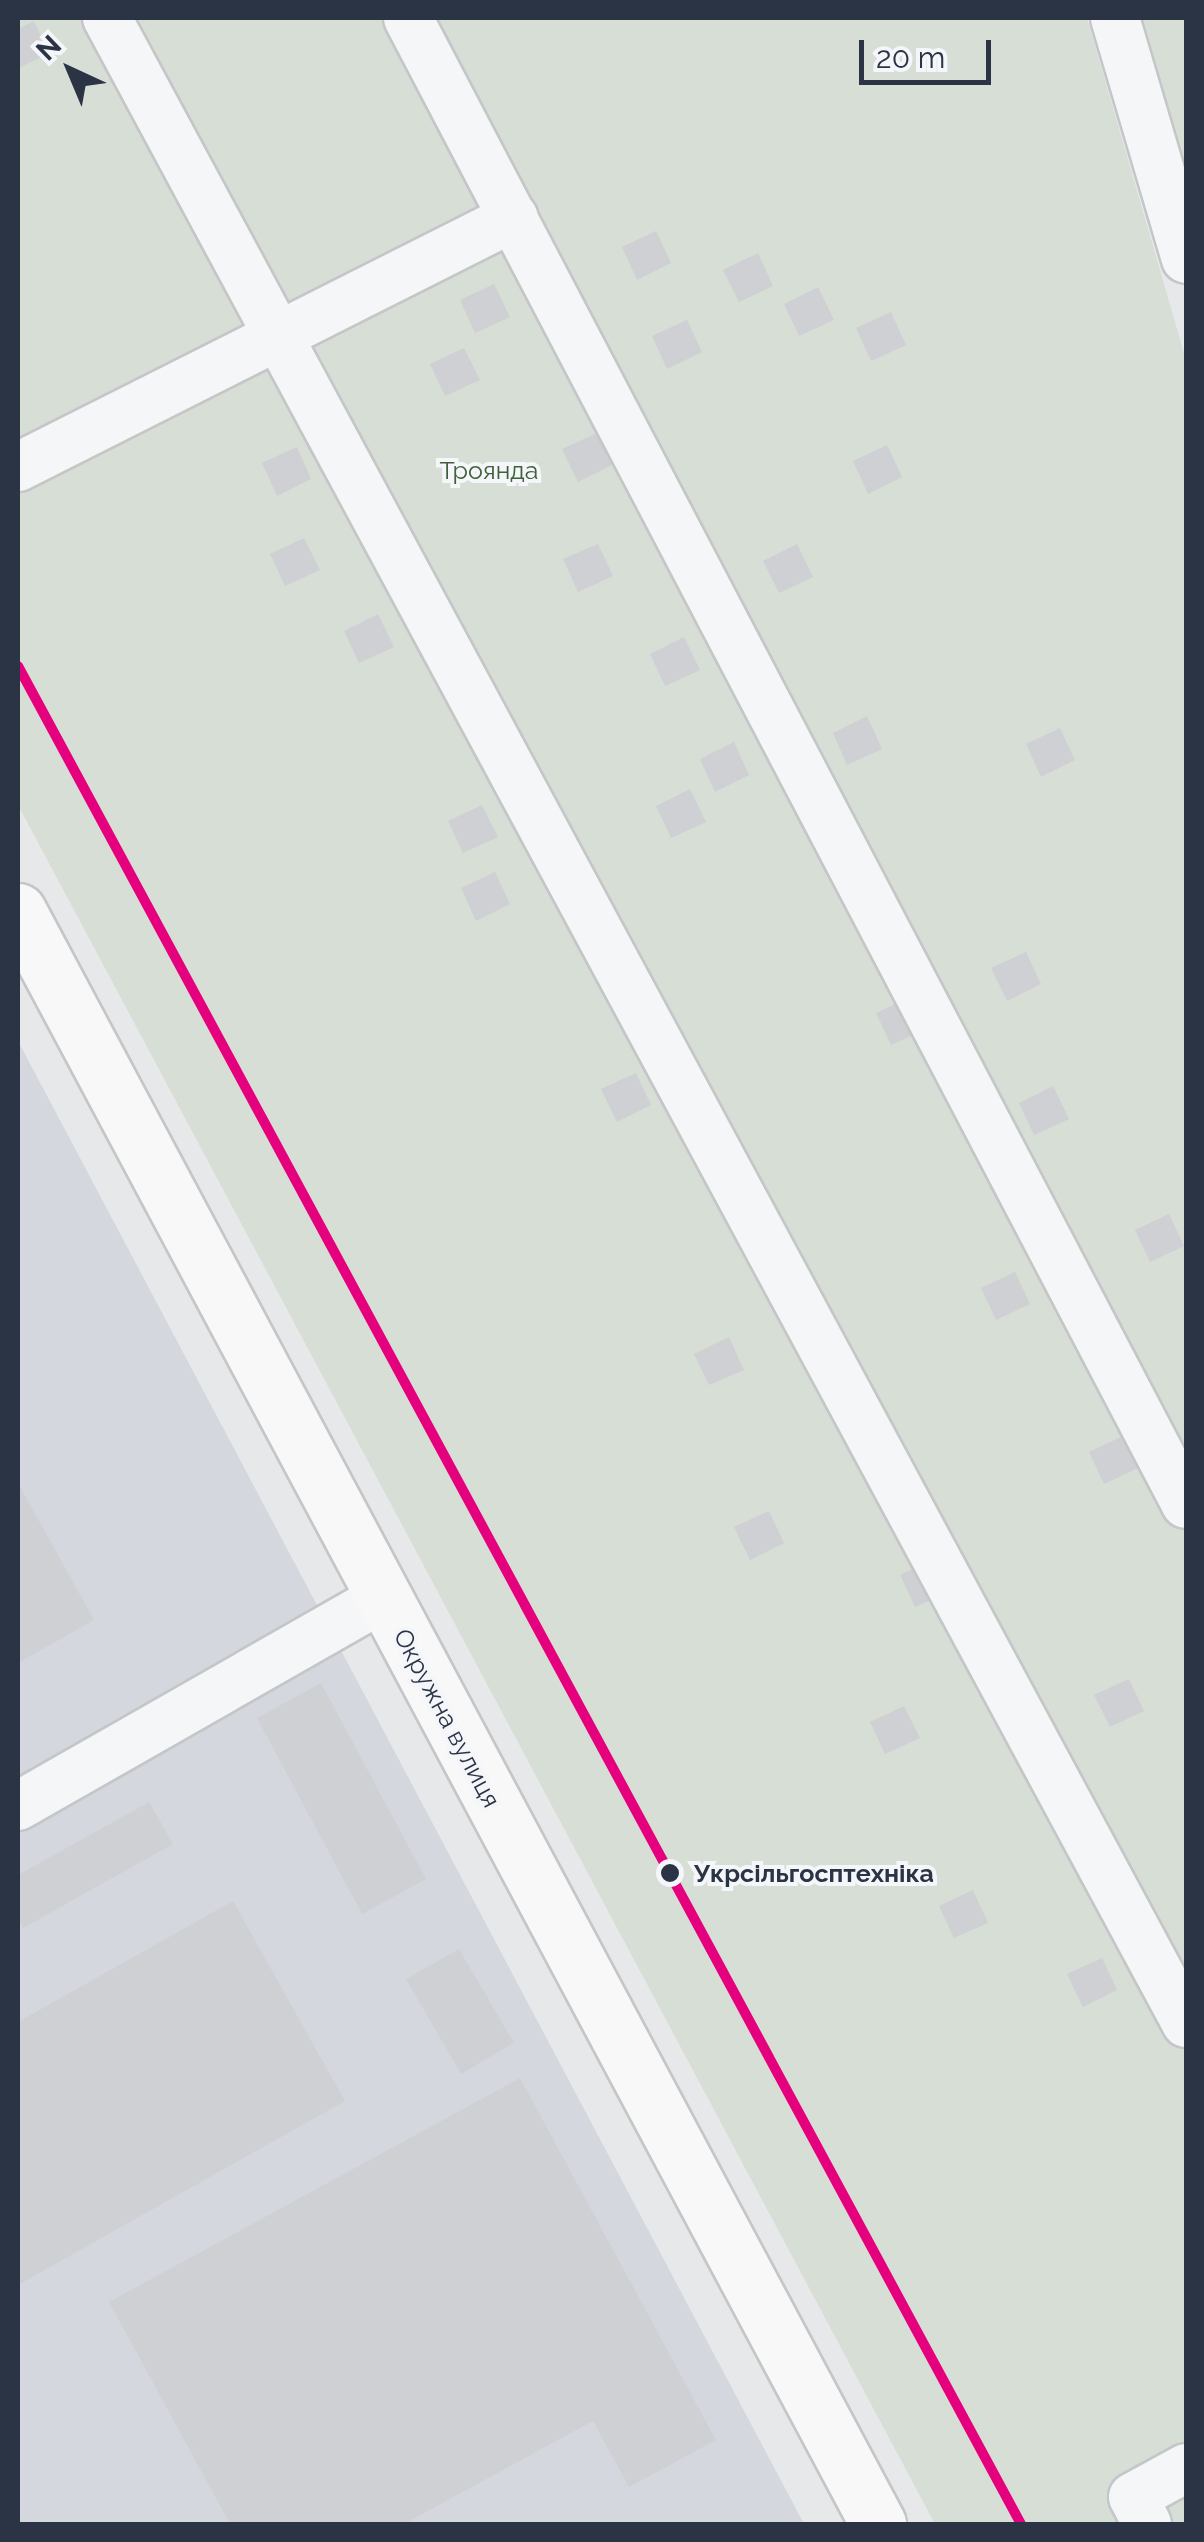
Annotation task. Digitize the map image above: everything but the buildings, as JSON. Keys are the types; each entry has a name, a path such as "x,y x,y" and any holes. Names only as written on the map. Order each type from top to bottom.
{"main road":[{"name":"Окружна вулиця","path":"18,911 878,2524"}],"street":[{"path":"107,18 1186,2024"},
{"path":"408,18 1186,1504"},
{"path":"1115,18 1186,258"},
{"path":"18,467 514,218"},
{"path":"18,1806 383,1598"},
{"path":"1147,2524 1132,2497 1186,2468"}],"shaded area":[{"path":"18,1041 804,2524 18,2524"}],"green space":[{"name":"Троянда","path":"18,18 1087,18 1186,360 1186,2524 935,2524 18,805"},
{"path":"1134,18 1186,18 1186,187"}],"transit line":[{"path":"18,666 1021,2524"}],"place":[{"name":"Укрсільгосптехніка","path":"670,1873"}]}
